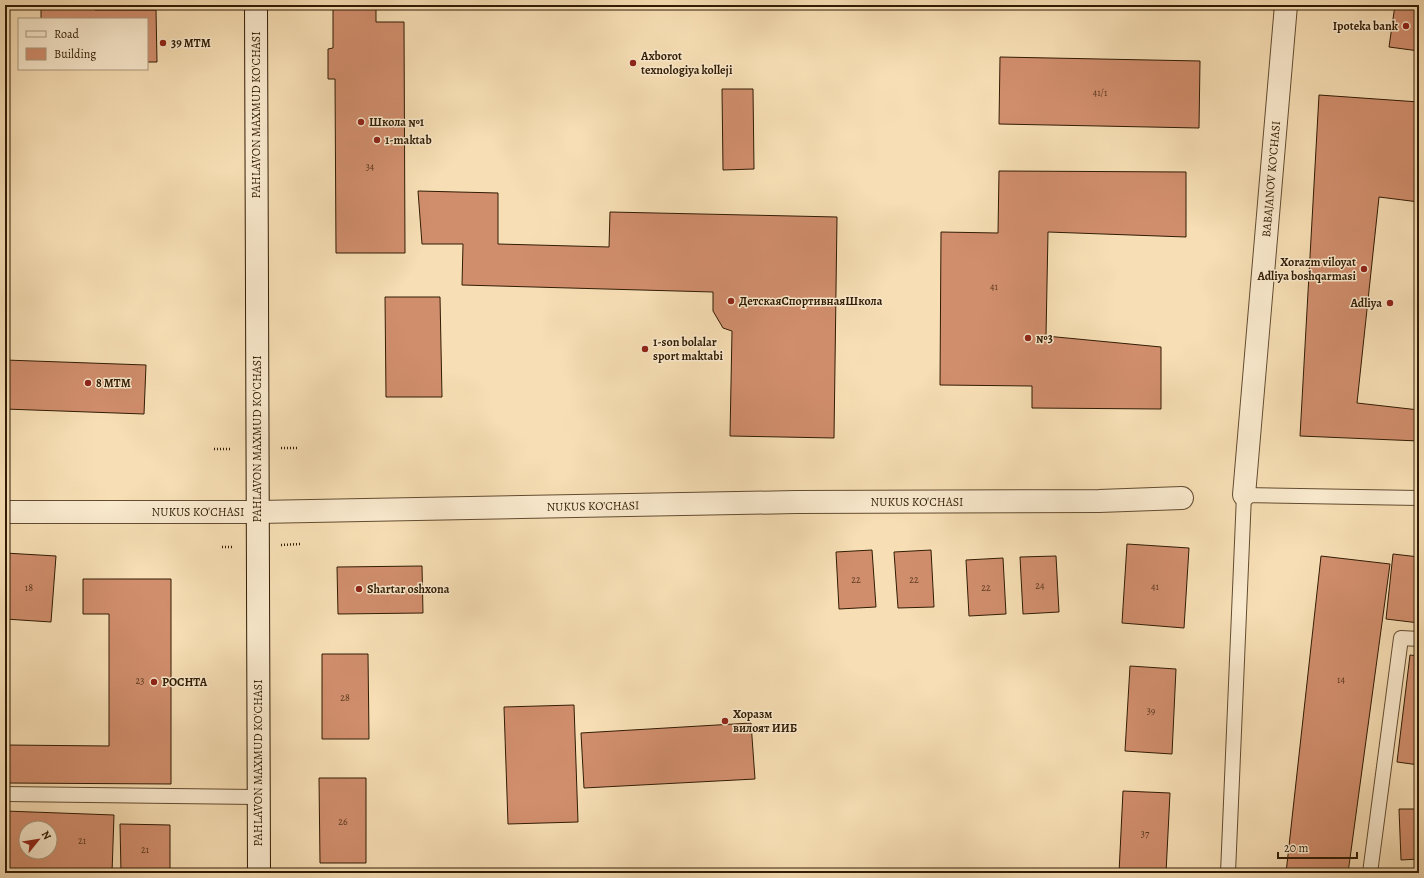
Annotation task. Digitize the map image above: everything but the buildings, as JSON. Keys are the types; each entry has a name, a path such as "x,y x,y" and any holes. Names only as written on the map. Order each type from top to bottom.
{"street":[{"name":"PAHLAVON MAXMUD KO'CHASI","path":"256,5 259,873"},
{"name":"BABAJANOV KO'CHASI","path":"1244,496 1286,5"},
{"name":"NUKUS KO'CHASI","path":"5,512 258,512 796,502 1099,501 1182,498"}],"lane":[{"path":"1228,873 1244,496 1419,498"},
{"path":"1370,873 1401,638 1419,639"},
{"path":"5,794 258,797"}],"place":[{"name":"Ipoteka bank","path":"1406,26"},
{"name":"39 MTM","path":"163,43"},
{"name":"Axborot texnologiya kolleji","path":"633,63"},
{"name":"Школа №1","path":"361,122"},
{"name":"1-maktab","path":"377,140"},
{"name":"Xorazm viloyat Adliya boshqarmasi","path":"1364,269"},
{"name":"ДетскаяСпортивнаяШкола","path":"731,301"},
{"name":"Adliya","path":"1390,303"},
{"name":"№3","path":"1028,338"},
{"name":"1-son bolalar sport maktabi","path":"645,349"},
{"name":"8 MTM","path":"88,383"},
{"name":"Shartar oshxona","path":"359,589"},
{"name":"POCHTA","path":"154,682"},
{"name":"Хоразм вилоят ИИБ","path":"725,721"}]}
